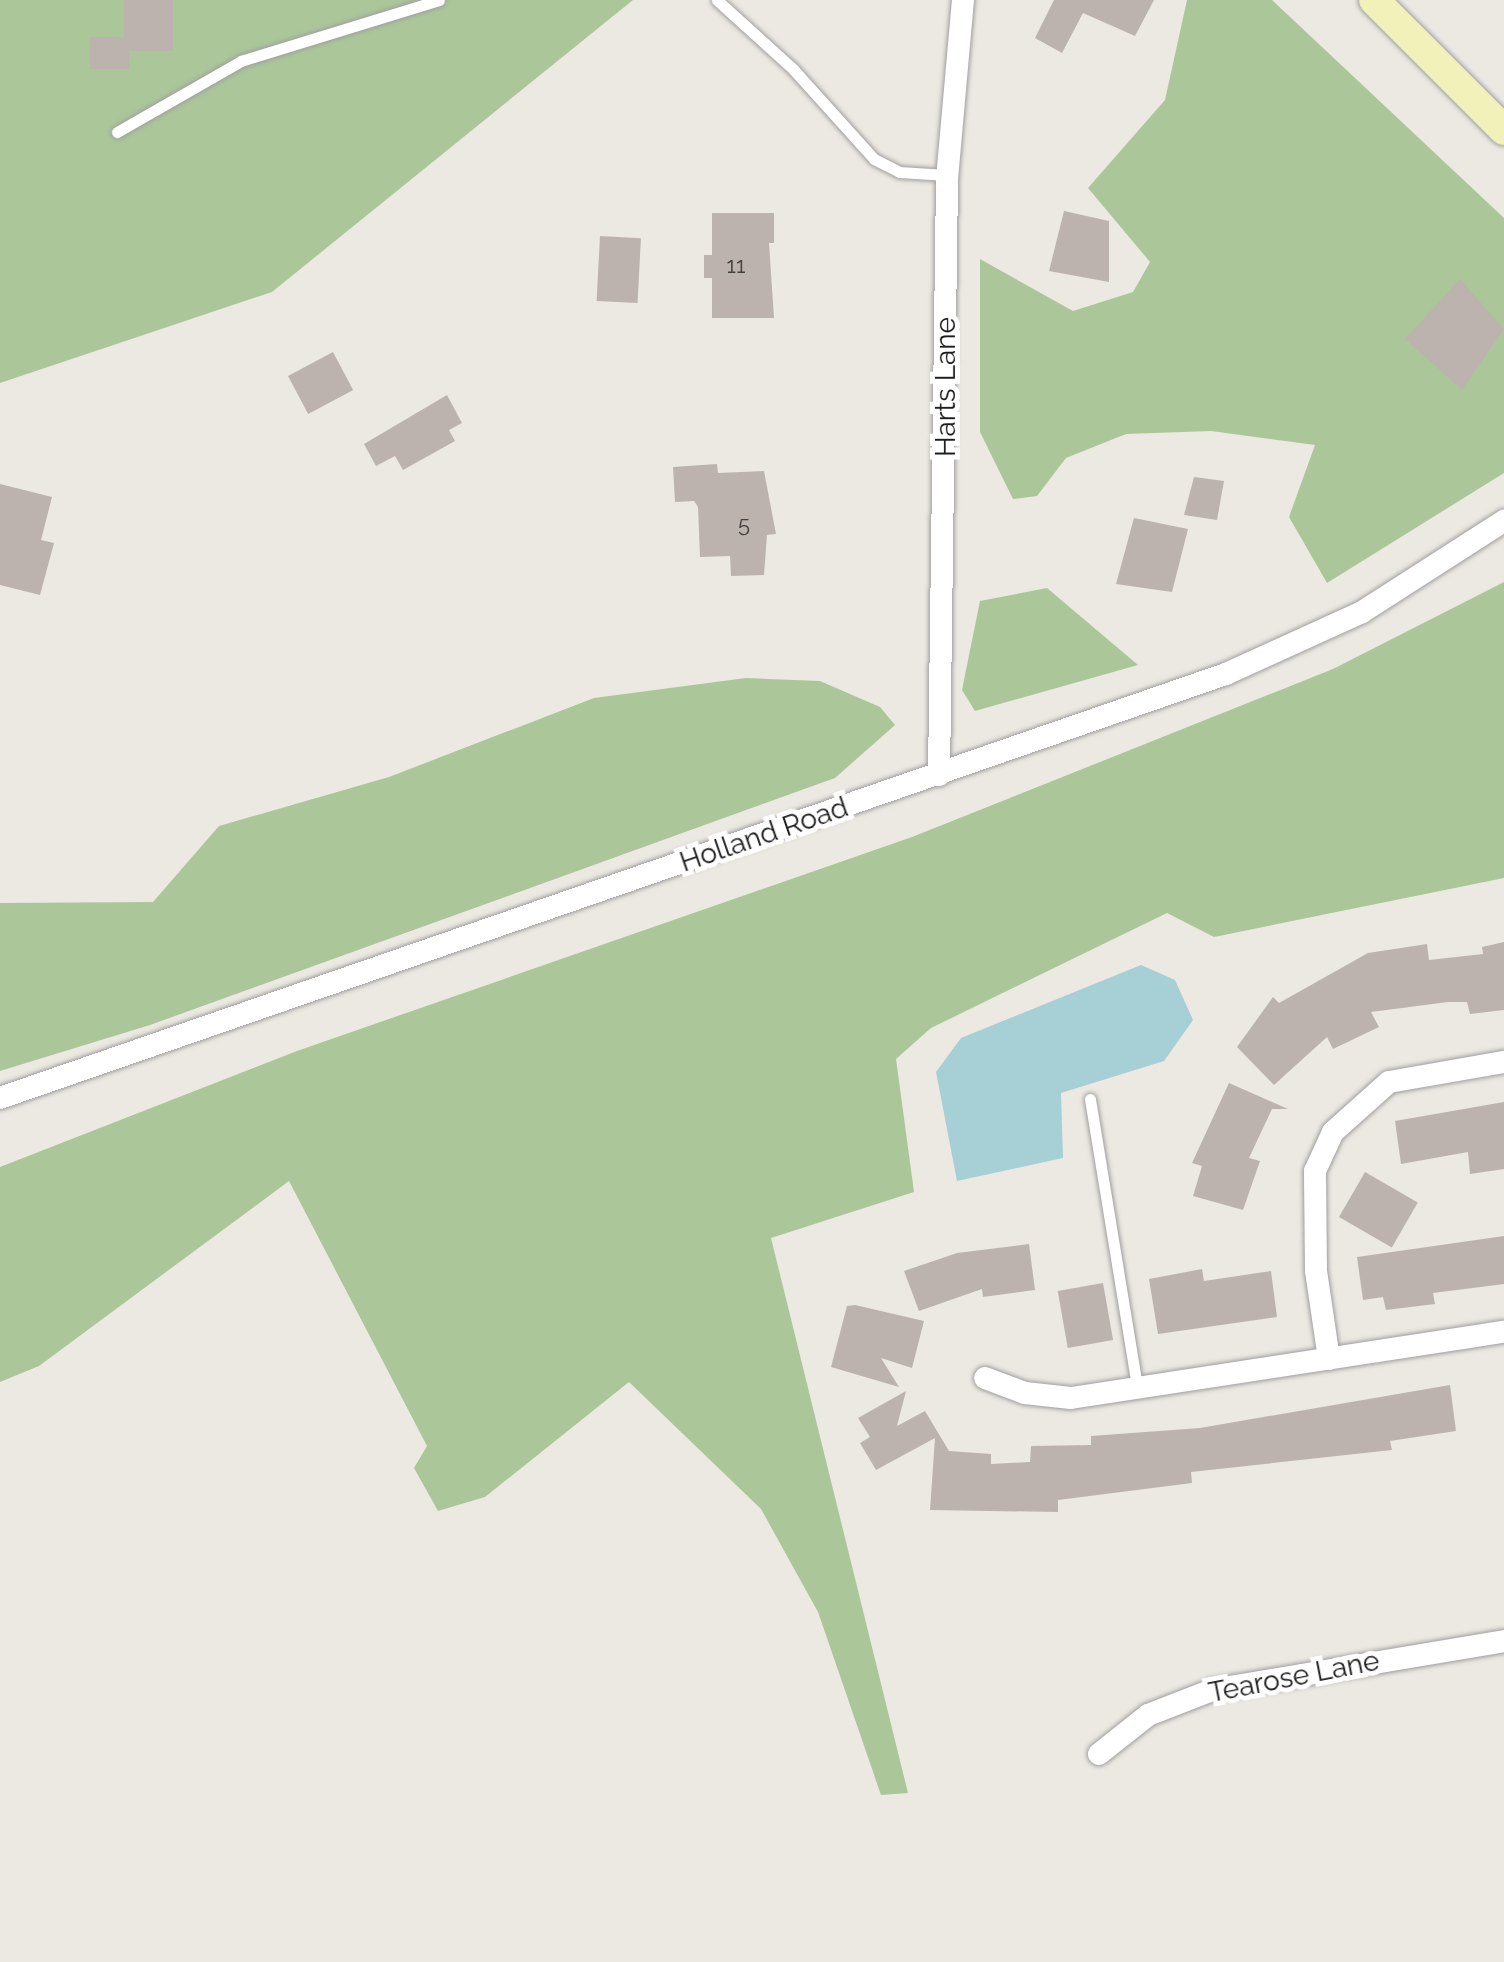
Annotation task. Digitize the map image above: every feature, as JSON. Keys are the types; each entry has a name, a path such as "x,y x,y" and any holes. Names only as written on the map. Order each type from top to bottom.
{"main road":[{"path":"1374,0 1504,130"}],"street":[{"name":"Harts Lane","path":"939,775 947,176 963,0"},
{"name":"Holland Road","path":"0,1098 1138,708 1323,632 1504,521"},
{"path":"1329,1358 1316,1270 1315,1171 1333,1132 1389,1082 1504,1062"},
{"path":"985,1378 1025,1393 1070,1398 1504,1332"},
{"name":"Tearose Lane","path":"1100,1754 1148,1715 1212,1690 1504,1641"}],"lane":[{"path":"118,132 240,62 439,0"},
{"path":"717,0 793,70 874,159 899,172 947,176"},
{"path":"1090,1099 1137,1386"}],"green space":[{"path":"0,0 633,0 272,292 0,383"},
{"path":"1187,0 1272,0 1504,218 1504,473 1327,583 1289,517 1315,445 1211,431 1126,434 1066,458 1037,496 1013,499 980,432 980,259 1073,311 1133,292 1150,262 1088,188 1165,100"},
{"path":"1504,582 1504,878 1214,937 1167,913 931,1028 896,1059 914,1192 771,1238 908,1793 881,1795 818,1612 761,1509 629,1382 485,1497 438,1511 414,1468 427,1446 289,1181 39,1366 0,1382 0,1167 297,1051 912,837 1333,669"},
{"path":"1047,588 1138,665 975,711 962,690 980,601"},
{"path":"746,678 820,681 880,707 895,725 835,778 150,1025 0,1071 0,903 153,902 219,826 389,777 594,698"}],"water":[{"path":"1141,965 1175,980 1193,1020 1164,1061 1061,1093 1063,1158 957,1181 936,1072 961,1038"}],"building":[{"path":"124,0 173,0 173,51 129,51 129,69 90,69 89,37 124,37"},
{"path":"1054,0 1154,0 1135,36 1083,13 1062,53 1035,38"},
{"path":"1064,211 1109,221 1109,282 1049,271"},
{"path":"712,213 774,213 774,243 769,243 774,318 712,318 712,278 704,278 704,255 712,255"},
{"path":"600,236 641,238 638,303 597,301"},
{"path":"1460,279 1504,329 1462,390 1405,339"},
{"path":"333,352 353,390 308,414 288,376"},
{"path":"447,395 462,423 449,430 455,441 403,470 395,456 376,466 364,444"},
{"path":"717,464 718,473 764,471 776,534 767,535 764,575 731,576 730,556 700,557 698,507 694,501 675,502 673,467"},
{"path":"1194,477 1224,481 1217,520 1184,515"},
{"path":"0,484 52,497 41,540 54,543 40,595 0,585"},
{"path":"1134,518 1188,529 1172,592 1116,584"},
{"path":"1504,942 1504,1010 1470,1014 1467,1002 1448,1002 1371,1012 1379,1027 1333,1049 1327,1037 1274,1085 1237,1047 1273,997 1279,1003 1368,953 1427,944 1429,960 1483,954 1482,947"},
{"path":"1229,1083 1288,1109 1272,1109 1249,1158 1260,1161 1243,1210 1193,1196 1202,1166 1192,1163"},
{"path":"1504,1102 1504,1169 1470,1174 1468,1152 1401,1164 1395,1121"},
{"path":"1365,1172 1418,1202 1392,1248 1339,1217"},
{"path":"1504,1236 1504,1284 1433,1293 1435,1304 1386,1310 1383,1297 1363,1300 1357,1257"},
{"path":"1029,1244 1035,1290 983,1297 982,1289 919,1311 904,1271 957,1253"},
{"path":"1202,1269 1204,1281 1271,1271 1277,1317 1158,1334 1149,1279"},
{"path":"1103,1283 1113,1340 1068,1348 1058,1291"},
{"path":"847,1306 924,1321 912,1368 881,1358 899,1387 831,1367"},
{"path":"1450,1385 1456,1431 1390,1441 1392,1450 1191,1472 1192,1483 1058,1500 1058,1512 930,1510 935,1438 876,1470 860,1443 870,1437 858,1418 906,1391 897,1426 925,1411 949,1451 991,1454 991,1464 1030,1462 1031,1446 1091,1445 1091,1436 1200,1428"}]}
